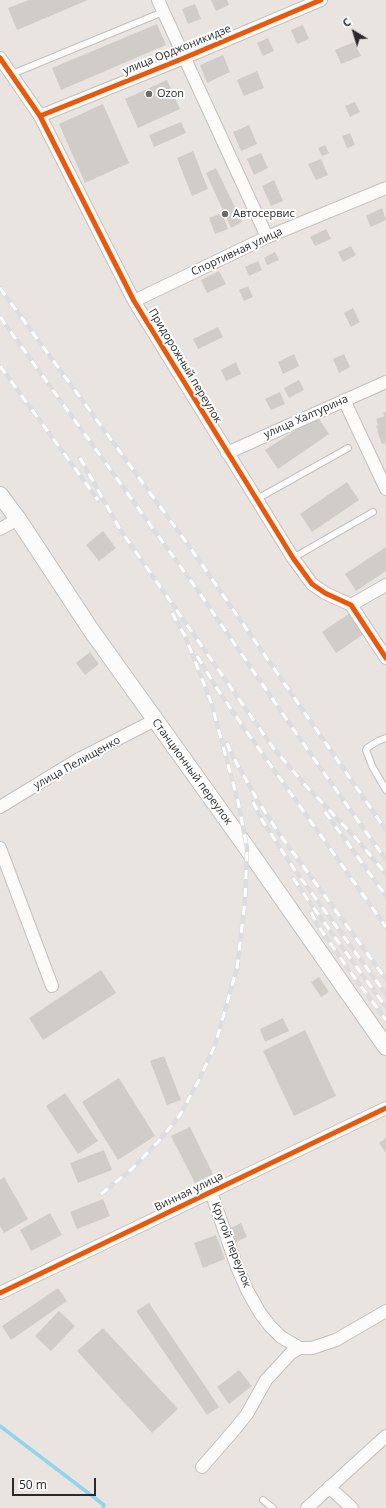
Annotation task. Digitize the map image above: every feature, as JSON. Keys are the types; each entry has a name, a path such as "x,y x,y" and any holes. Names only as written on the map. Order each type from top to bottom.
{"main road":[{"name":"Станционный переулок","path":"0,495 18,518 91,630 247,848 386,1047"}],"street":[{"path":"158,0 267,238"},
{"name":"улица Орджоникидзе","path":"40,116 184,58 321,0"},
{"name":"Придорожный переулок","path":"0,58 40,116 134,301 293,558 312,584 325,593 350,605"},
{"name":"Спортивная улица","path":"134,301 267,238 386,188"},
{"name":"улица Халтурина","path":"227,453 386,382"},
{"path":"344,400 386,489"},
{"path":"0,529 18,518"},
{"path":"386,585 350,605 386,658"},
{"name":"улица Пелищенко","path":"0,807 77,760 155,720"},
{"path":"0,848 52,986"},
{"name":"Винная улица","path":"0,1293 386,1108"},
{"name":"Крутой переулок","path":"211,1192 237,1267 247,1290 260,1313 270,1326 281,1336 300,1348"},
{"path":"202,1466 235,1430 247,1414 266,1380 291,1353 300,1348 312,1348 336,1340 386,1311"},
{"path":"307,1508 386,1436"},
{"path":"329,1487 352,1508"}],"lane":[{"path":"12,74 163,12"},
{"path":"257,499 348,448"},
{"path":"293,558 373,512"},
{"path":"386,738 378,741 366,750 372,766 386,790"},
{"path":"263,1500 273,1508"}],"building":[{"path":"29,0 88,0 17,30 8,8"},
{"path":"211,0 227,0 229,5 216,11"},
{"path":"195,4 201,19 188,24 182,9"},
{"path":"157,24 166,45 61,90 52,68"},
{"path":"303,25 309,39 297,44 291,30"},
{"path":"268,38 274,51 263,56 257,43"},
{"path":"354,42 361,56 341,64 335,50"},
{"path":"223,55 230,72 207,83 200,65"},
{"path":"257,71 264,88 244,96 237,80"},
{"path":"167,80 180,109 138,128 125,99"},
{"path":"355,102 360,112 350,117 345,106"},
{"path":"103,104 129,163 85,183 59,124"},
{"path":"181,122 186,133 154,147 149,135"},
{"path":"249,125 257,144 241,151 233,132"},
{"path":"350,133 355,145 347,148 342,136"},
{"path":"325,145 329,153 322,156 318,148"},
{"path":"193,151 208,189 192,196 177,158"},
{"path":"261,153 268,168 254,175 247,159"},
{"path":"321,159 328,175 316,180 308,164"},
{"path":"216,168 242,222 231,228 206,173"},
{"path":"274,180 283,201 271,206 262,186"},
{"path":"382,208 386,220 371,227 366,216"},
{"path":"222,213 228,229 215,234 209,218"},
{"path":"326,229 331,239 315,246 310,237"},
{"path":"351,246 356,255 343,262 338,252"},
{"path":"275,252 279,260 267,265 264,258"},
{"path":"258,261 262,270 249,276 245,267"},
{"path":"219,271 226,284 207,293 201,280"},
{"path":"248,286 253,297 244,301 239,290"},
{"path":"353,308 360,322 351,327 344,313"},
{"path":"218,327 223,337 198,349 193,339"},
{"path":"294,354 299,366 283,374 278,362"},
{"path":"344,354 350,367 339,373 333,359"},
{"path":"236,362 241,374 226,381 221,370"},
{"path":"299,380 304,390 289,398 284,388"},
{"path":"280,392 285,404 271,410 265,399"},
{"path":"386,412 386,446 385,443 382,444 377,431 376,426 378,425 376,419 385,416 383,413"},
{"path":"317,416 329,434 278,469 265,450"},
{"path":"347,482 359,500 312,532 300,514"},
{"path":"103,531 116,548 99,561 86,545"},
{"path":"386,547 386,571 356,591 345,574"},
{"path":"350,613 364,634 336,653 322,632"},
{"path":"90,652 99,664 85,675 76,663"},
{"path":"101,970 116,993 43,1040 29,1018"},
{"path":"319,977 329,992 321,997 311,982"},
{"path":"283,1018 289,1031 265,1042 260,1029"},
{"path":"305,1030 336,1096 294,1116 263,1051"},
{"path":"164,1056 181,1100 167,1105 150,1061"},
{"path":"119,1078 155,1136 118,1160 82,1102"},
{"path":"65,1093 98,1141 78,1154 46,1106"},
{"path":"190,1127 213,1174 195,1183 171,1136"},
{"path":"386,1138 386,1153 379,1143"},
{"path":"104,1150 112,1170 78,1183 70,1163"},
{"path":"4,1177 28,1219 4,1233 0,1226 0,1180"},
{"path":"103,1199 110,1216 77,1229 70,1212"},
{"path":"50,1213 62,1235 31,1251 20,1230"},
{"path":"241,1223 247,1237 234,1243 228,1229"},
{"path":"216,1235 225,1259 203,1268 194,1243"},
{"path":"58,1288 67,1301 11,1340 2,1326"},
{"path":"149,1303 219,1407 207,1415 136,1311"},
{"path":"59,1311 75,1326 51,1351 35,1336"},
{"path":"103,1328 178,1409 152,1433 77,1351"},
{"path":"239,1370 252,1386 229,1404 217,1387"}],"waterway":[{"path":"0,1426 104,1505 103,1508"}],"railway":[{"path":"0,288 189,546 386,830"},
{"path":"0,317 196,588 386,860"},
{"path":"0,366 98,500"},
{"path":"80,458 121,531 274,749 306,786 355,837 386,874"},
{"path":"172,613 186,638"},
{"path":"101,1194 132,1169 158,1142 180,1115 199,1080 215,1045 237,968 245,901 247,848 238,801 211,702 184,633"},
{"path":"197,656 242,725 386,927"},
{"path":"227,743 258,801 278,832 386,979"},
{"path":"253,802 262,820 294,869 386,994"},
{"path":"325,812 386,896"},
{"path":"293,878 386,1007"},
{"path":"311,912 317,924 346,966 386,1020"}],"cycle path":[{"path":"40,116 184,58 321,0"},
{"path":"0,58 40,116 134,301 293,558 312,584 325,593 351,605 386,658"},
{"path":"0,1293 386,1108"}],"place":[{"name":"Ozon","path":"149,94"},
{"name":"Автосервис","path":"225,214"}]}
